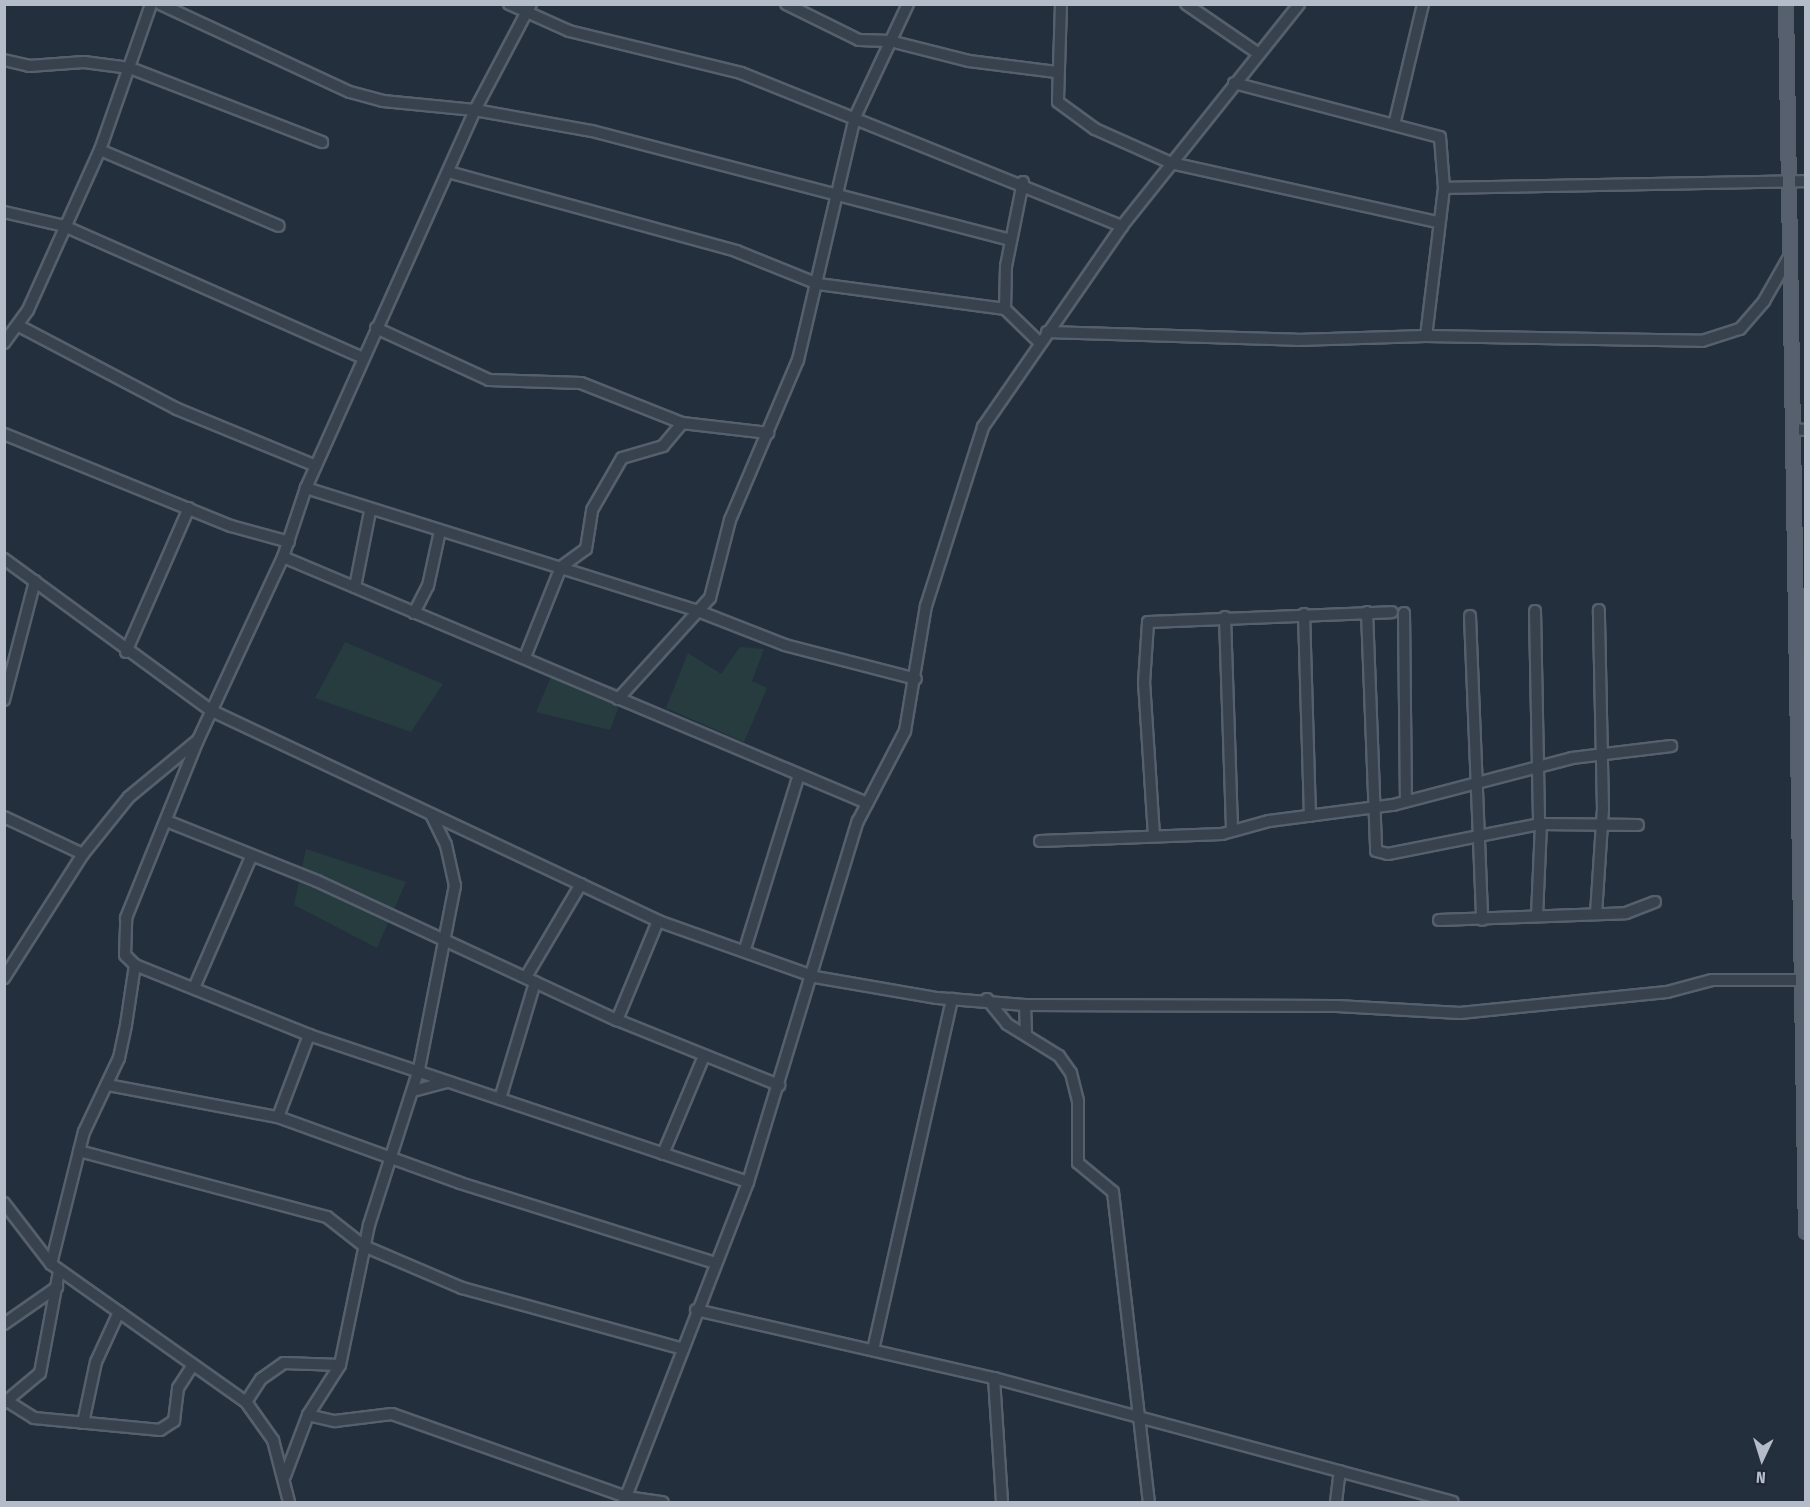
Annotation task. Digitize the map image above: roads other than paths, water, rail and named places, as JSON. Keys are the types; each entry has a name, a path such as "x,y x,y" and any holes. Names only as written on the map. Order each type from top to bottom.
{"main road":[{"path":"1786,4 1792,429 1800,640 1806,1232"}],"street":[{"path":"4,343 19,326 100,150 151,4"},
{"path":"160,4 350,92 407,107 475,110 592,131 837,192 1010,240"},
{"path":"508,4 527,15 569,32 741,72 1023,183 1122,226"},
{"path":"531,4 475,110 306,488 283,557 210,710 169,822 126,918 125,955 135,965 309,1035 419,1069 447,1082 748,1182"},
{"path":"786,4 844,35 891,41 969,61 1056,72"},
{"path":"618,699 710,598 730,520 798,360 818,284 855,117 908,4"},
{"path":"1061,4 1056,72 1058,102 1068,112 1172,163 1437,222"},
{"path":"1186,4 1259,54"},
{"path":"625,1500 680,1348 748,1182 815,977 867,803 905,731 929,595 983,427 1122,226 1299,4"},
{"path":"1395,122 1423,4"},
{"path":"4,60 29,66 84,62 130,68 322,142"},
{"path":"1234,83 1395,122 1440,137 1444,188 1437,222 1426,336"},
{"path":"100,150 279,226"},
{"path":"448,172 736,251 818,284 1005,309 1040,343"},
{"path":"1444,188 1723,186 1790,178 1806,181"},
{"path":"1005,309 1010,240 1023,183"},
{"path":"4,212 64,226 363,358"},
{"path":"1047,332 1297,340 1426,336 1702,341 1728,336 1764,301 1789,257"},
{"path":"19,326 177,409 316,466"},
{"path":"376,328 489,380 581,383 682,423 768,433"},
{"path":"525,657 561,567 586,549 592,510 622,458 663,446 682,423"},
{"path":"1792,429 1806,430"},
{"path":"4,434 189,508 289,542"},
{"path":"306,488 370,511 561,567 698,611 785,645 916,679"},
{"path":"126,652 189,508"},
{"path":"355,587 370,511"},
{"path":"414,613 428,586 440,531"},
{"path":"283,557 525,657 798,778 867,803"},
{"path":"4,559 126,652 210,710 658,921 745,949 815,977 952,999 987,999 1025,1005 1337,1006 1460,1013 1667,992 1712,980 1803,980"},
{"path":"4,700 35,581"},
{"path":"1596,914 1603,826 1599,610"},
{"path":"1535,611 1534,766 1540,824 1537,916"},
{"path":"1367,612 1374,847 1380,854 1482,837 1540,824 1638,825"},
{"path":"1154,836 1145,626 1151,621 1398,612 1406,801"},
{"path":"1304,614 1310,816"},
{"path":"1470,616 1473,781 1482,837 1482,920"},
{"path":"1225,617 1232,831"},
{"path":"4,978 83,854 137,788 198,740"},
{"path":"1040,841 1232,831 1406,801 1534,766 1603,754 1671,746"},
{"path":"745,949 798,778"},
{"path":"285,1476 308,1414 340,1365 364,1246 393,1159 419,1069 454,886 446,845 432,816"},
{"path":"4,817 83,854"},
{"path":"169,822 444,939 617,1020 779,1085"},
{"path":"194,988 251,857"},
{"path":"500,1099 530,980 581,884"},
{"path":"1439,920 1626,913 1655,902"},
{"path":"617,1020 658,921"},
{"path":"135,965 119,1058 79,1151 55,1268 57,1287 40,1373 6,1402 26,1416 83,1423 169,1427 181,1381 193,1365"},
{"path":"873,1350 952,999"},
{"path":"987,999 1002,1018 1059,1056 1071,1073 1078,1101 1078,1163 1113,1192 1136,1417 1149,1503"},
{"path":"1025,1005 1026,1034"},
{"path":"278,1117 309,1035"},
{"path":"663,1154 704,1056"},
{"path":"413,1091 447,1082"},
{"path":"108,1085 278,1117 393,1159 716,1263"},
{"path":"79,1151 327,1217 364,1246 462,1288 680,1348"},
{"path":"4,1203 55,1268 246,1402 273,1440 285,1476 290,1503"},
{"path":"4,1324 57,1287"},
{"path":"696,1310 994,1378 1453,1503"},
{"path":"83,1423 96,1362 119,1312"},
{"path":"246,1402 261,1379 284,1363 340,1365"},
{"path":"994,1378 1002,1503"},
{"path":"308,1414 335,1421 392,1414 625,1500 662,1502"},
{"path":"1336,1503 1340,1471"}]}
